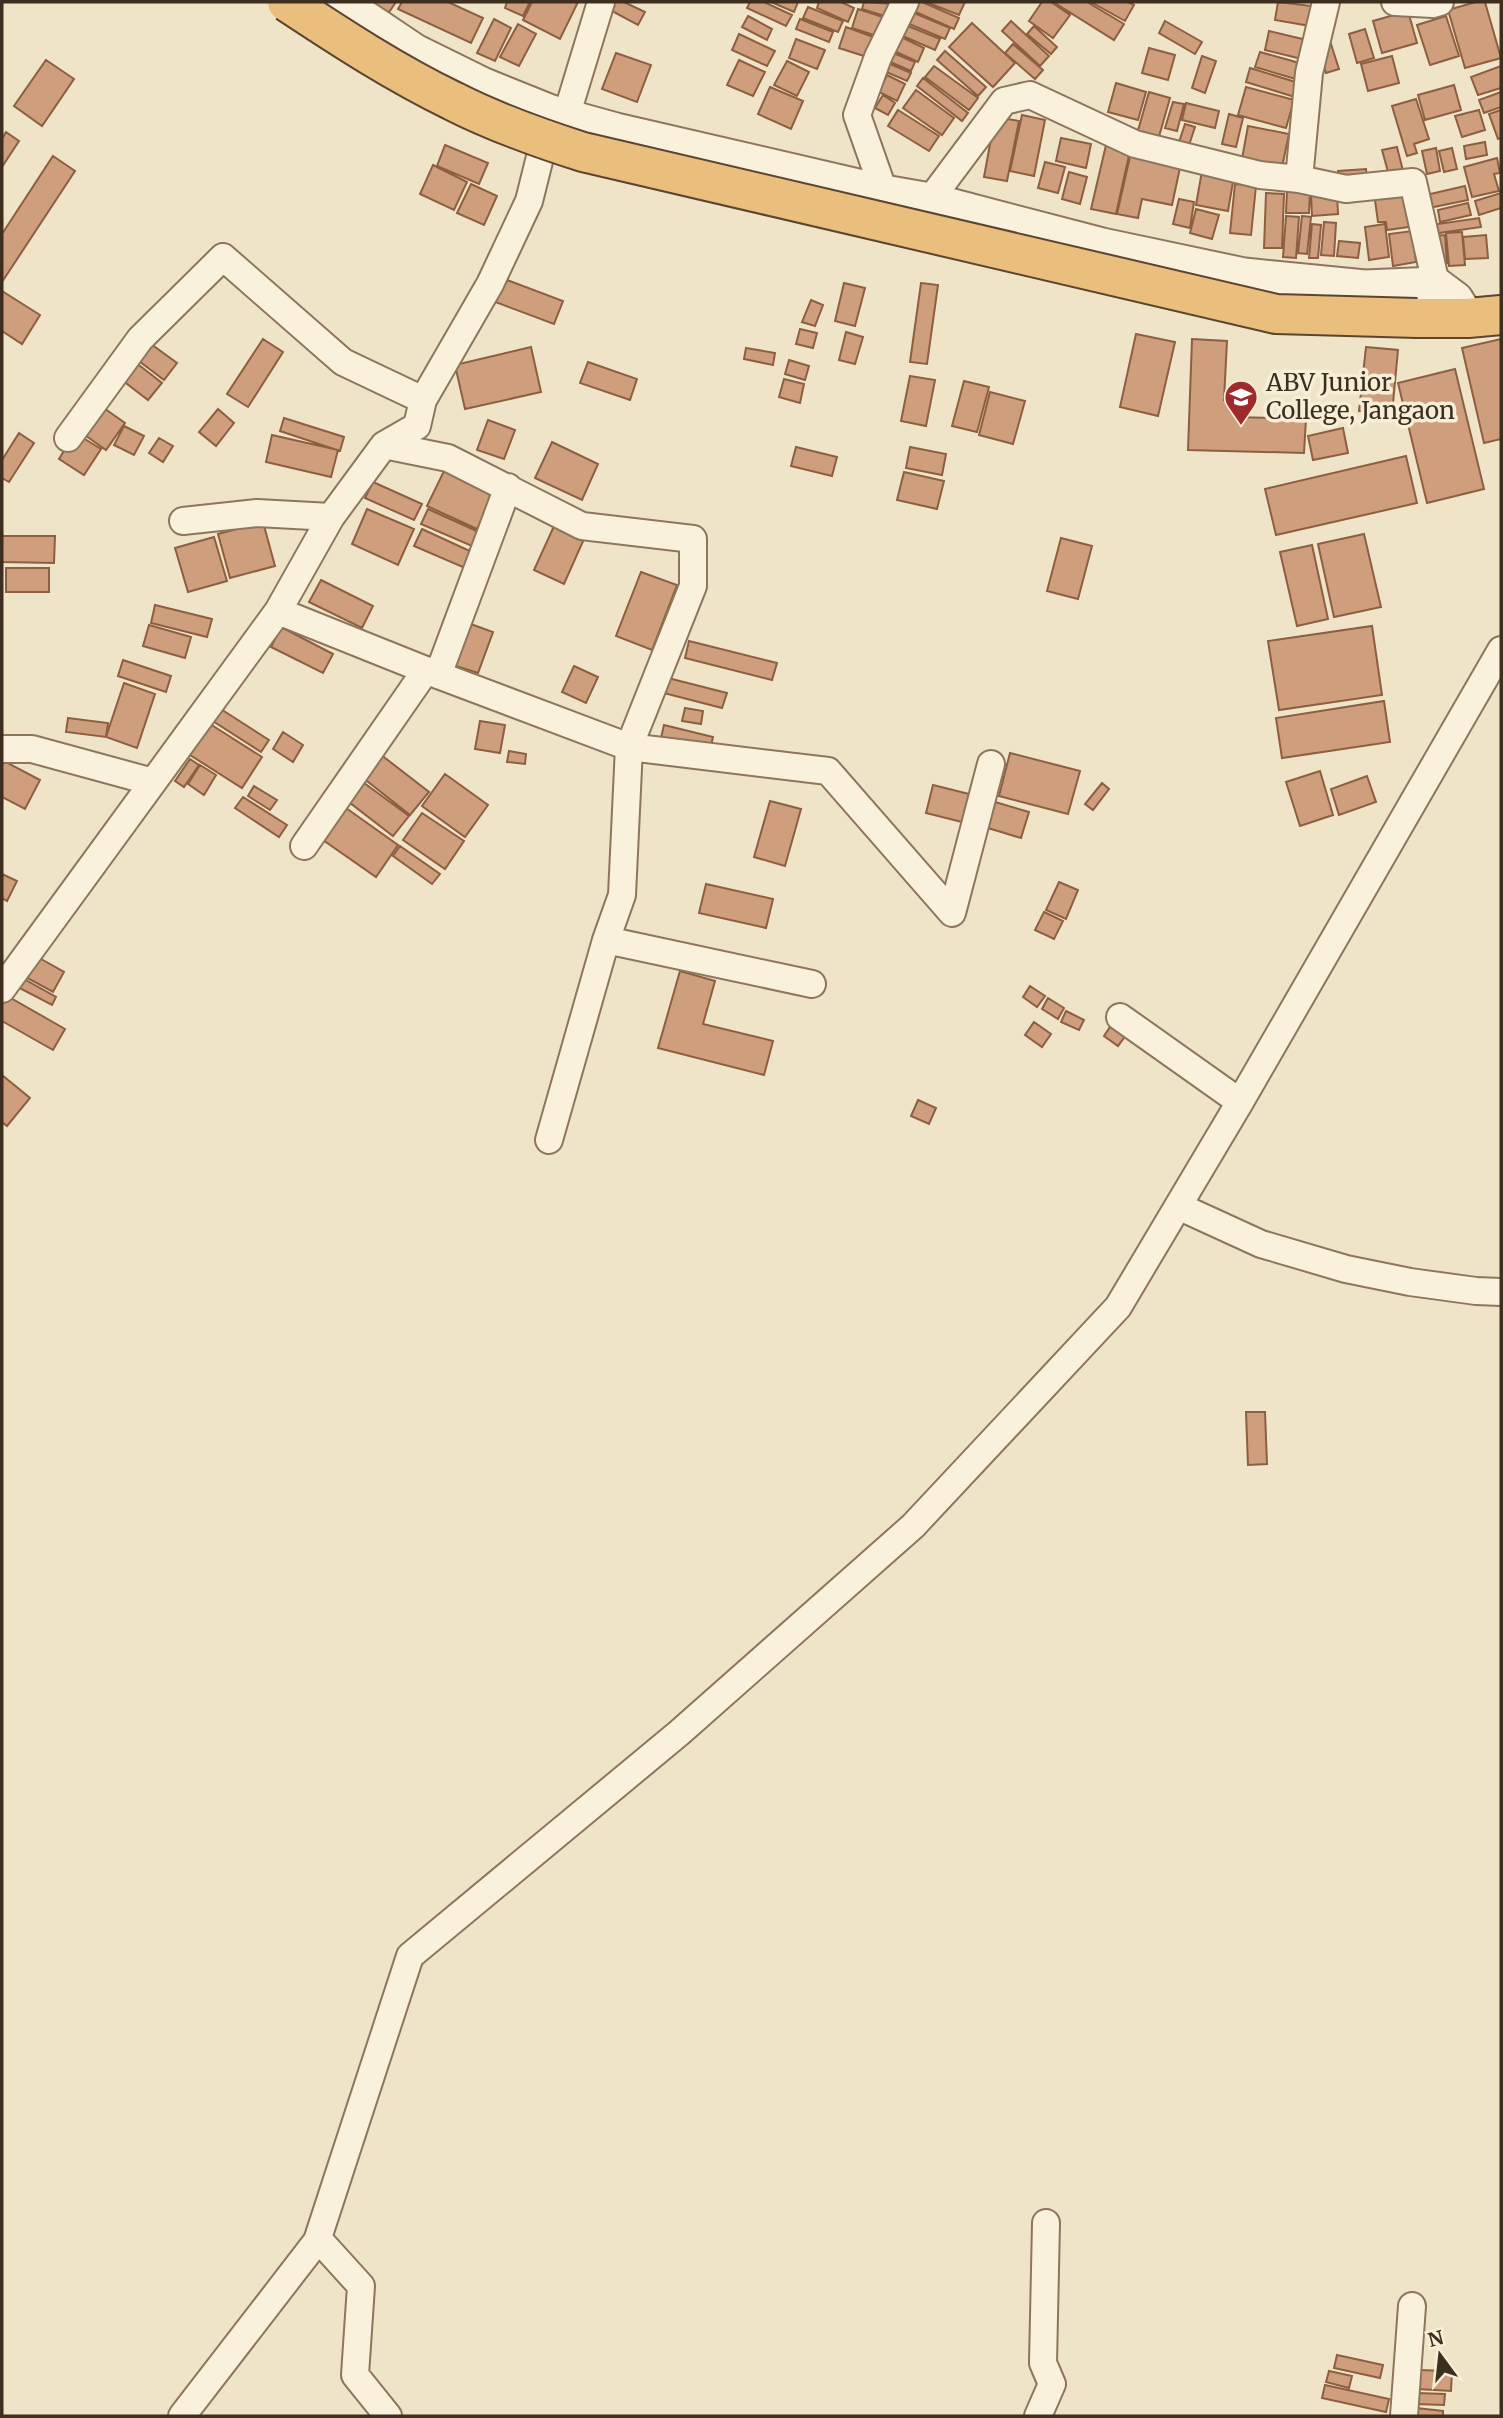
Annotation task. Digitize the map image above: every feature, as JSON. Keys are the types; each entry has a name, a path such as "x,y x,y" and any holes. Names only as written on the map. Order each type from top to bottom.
{"highway":[{"path":"287,2 348,42 453,101 538,138 583,152 1276,314 1417,318 1484,316"}],"street":[{"path":"342,2 415,51 484,85 558,114 616,131 930,200 1102,245 1244,275 1365,287 1436,284 1484,316"},
{"path":"2,989 278,611 331,517 384,445 416,426 423,400 490,284 530,201 558,114 601,2"},
{"path":"884,192 857,115 878,57 905,2"},
{"path":"1299,178 1309,73 1326,2"},
{"path":"1395,2 1440,2"},
{"path":"930,200 1004,101 1030,95 1135,144 1260,174 1299,178 1346,190 1413,183 1436,284"},
{"path":"68,438 140,339 223,257 343,362 423,400"},
{"path":"384,445 448,458 582,526 693,539 693,586 629,747 622,895 606,940 549,1140"},
{"path":"304,846 432,673 508,487"},
{"path":"183,521 257,513 331,517"},
{"path":"278,611 432,673 629,747 828,771 952,913 990,764"},
{"path":"182,2416 317,2241 410,1956 679,1733 913,1527 1118,1307 1499,660"},
{"path":"2,749 32,749 153,782"},
{"path":"606,940 812,984"},
{"path":"1120,1017 1240,1102"},
{"path":"1178,1206 1261,1244 1346,1269 1410,1282 1501,1292"},
{"path":"1038,2416 1052,2384 1042,2363 1046,2223"},
{"path":"317,2241 322,2243 361,2286 355,2375 388,2416"},
{"path":"1404,2416 1412,2306"}],"building":[{"path":"368,2 396,2 387,15"},
{"path":"402,2 448,2 483,18 471,43 398,9"},
{"path":"507,2 530,2 523,16 505,8"},
{"path":"532,2 578,2 560,39 523,20"},
{"path":"614,2 624,2 645,12 638,25 610,10"},
{"path":"750,2 764,2 792,15 786,26 747,8"},
{"path":"771,2 798,2 794,12"},
{"path":"819,2 841,2 854,8 848,22 817,8"},
{"path":"864,2 895,4 891,18 862,9"},
{"path":"912,2 922,2 959,18 954,29 909,9"},
{"path":"926,2 965,2 959,15"},
{"path":"1042,2 1051,2 1070,15 1053,38 1029,21"},
{"path":"1056,2 1087,2 1124,24 1114,40"},
{"path":"1091,2 1128,2 1134,5 1125,21"},
{"path":"1278,2 1320,7 1316,27 1275,20"},
{"path":"1485,2 1501,58 1465,68 1448,10"},
{"path":"808,7 843,21 838,32 803,18"},
{"path":"858,9 889,19 883,38 852,28"},
{"path":"907,10 950,28 945,39 902,21"},
{"path":"1408,11 1417,43 1382,53 1373,21"},
{"path":"748,16 772,29 767,40 742,27"},
{"path":"1446,16 1459,56 1430,65 1417,25"},
{"path":"494,19 511,28 495,61 477,53"},
{"path":"800,19 833,32 829,42 796,29"},
{"path":"1011,21 1049,56 1040,66 1002,31"},
{"path":"1165,21 1202,42 1195,54 1159,33"},
{"path":"972,23 1015,63 993,87 949,47"},
{"path":"518,24 536,34 519,66 500,57"},
{"path":"903,24 940,39 935,50 898,34"},
{"path":"1034,26 1057,47 1051,54 1027,34"},
{"path":"846,27 876,38 870,58 839,48"},
{"path":"1365,29 1374,58 1357,63 1349,34"},
{"path":"1269,31 1311,41 1306,60 1265,50"},
{"path":"739,34 775,51 767,66 732,50"},
{"path":"897,35 924,48 918,62 890,49"},
{"path":"796,39 825,50 817,69 789,58"},
{"path":"1330,41 1339,69 1326,73 1317,45"},
{"path":"1013,44 1043,70 1035,79 1005,53"},
{"path":"1149,48 1175,55 1168,80 1142,73"},
{"path":"945,51 986,87 978,96 937,60"},
{"path":"891,52 915,62 911,71 888,61"},
{"path":"1260,52 1303,64 1299,80 1255,67"},
{"path":"616,53 651,65 637,102 602,89"},
{"path":"1202,56 1216,61 1205,93 1192,88"},
{"path":"1392,56 1399,83 1368,91 1361,64"},
{"path":"46,60 74,79 42,126 14,106"},
{"path":"739,60 765,72 753,96 727,85"},
{"path":"787,61 809,72 797,96 774,85"},
{"path":"888,63 911,73 907,81 884,71"},
{"path":"934,66 978,98 969,110 925,77"},
{"path":"1501,66 1501,88 1478,95 1471,77"},
{"path":"1250,68 1302,84 1298,98 1246,82"},
{"path":"887,75 905,84 897,101 879,92"},
{"path":"923,78 968,113 962,121 917,86"},
{"path":"1116,83 1146,92 1138,120 1108,112"},
{"path":"1454,85 1461,110 1425,120 1418,95"},
{"path":"770,87 803,101 791,129 758,114"},
{"path":"1246,87 1294,100 1286,128 1238,115"},
{"path":"916,90 954,118 942,135 903,108"},
{"path":"1149,92 1170,98 1158,140 1137,134"},
{"path":"1501,92 1501,107 1484,113 1479,100"},
{"path":"883,95 895,103 888,115 875,108"},
{"path":"1416,99 1429,139 1414,144 1417,153 1407,156 1392,106"},
{"path":"1173,102 1184,104 1177,131 1165,128"},
{"path":"1186,103 1219,111 1215,128 1182,120"},
{"path":"898,110 939,136 929,151 888,126"},
{"path":"1479,110 1485,130 1462,137 1455,116"},
{"path":"1501,110 1501,138 1498,139 1489,114"},
{"path":"1229,114 1243,118 1236,147 1222,144"},
{"path":"1022,115 1045,120 1034,176 1010,171"},
{"path":"995,117 1019,121 1007,181 984,177"},
{"path":"1185,124 1195,127 1187,151 1177,148"},
{"path":"1248,126 1289,134 1282,167 1242,159"},
{"path":"6,132 19,141 2,167 2,139"},
{"path":"1061,138 1091,144 1086,168 1056,161"},
{"path":"1485,142 1487,155 1466,159 1464,146"},
{"path":"445,145 488,163 479,184 437,166"},
{"path":"1106,145 1130,151 1116,214 1091,209"},
{"path":"1397,147 1404,175 1390,179 1382,150"},
{"path":"1436,148 1440,171 1427,174 1422,151"},
{"path":"1452,148 1457,169 1444,172 1439,151"},
{"path":"1131,152 1181,163 1172,205 1142,199 1138,218 1117,214"},
{"path":"53,156 75,171 2,282 2,234"},
{"path":"1497,158 1500,173 1494,174 1499,191 1472,197 1464,167"},
{"path":"1045,162 1065,167 1058,193 1038,188"},
{"path":"433,165 467,182 454,210 420,194"},
{"path":"1366,169 1367,181 1339,184 1338,171"},
{"path":"1202,171 1234,176 1228,211 1196,205"},
{"path":"1069,172 1087,177 1080,204 1062,199"},
{"path":"471,184 497,196 484,225 457,213"},
{"path":"1235,184 1256,186 1251,235 1230,233"},
{"path":"1465,186 1468,200 1429,208 1426,195"},
{"path":"1410,188 1416,226 1387,230 1386,222 1378,222 1374,193"},
{"path":"1287,190 1310,191 1309,213 1286,213"},
{"path":"1266,193 1284,194 1282,248 1264,248"},
{"path":"1337,193 1338,214 1312,216 1311,194"},
{"path":"1501,193 1501,208 1479,215 1475,201"},
{"path":"1179,199 1194,202 1190,228 1173,224"},
{"path":"1468,203 1471,215 1440,222 1438,210"},
{"path":"1196,209 1219,215 1212,239 1190,233"},
{"path":"1286,216 1299,217 1296,258 1283,257"},
{"path":"1302,216 1311,217 1307,254 1298,253"},
{"path":"1479,218 1481,227 1432,234 1431,225"},
{"path":"1324,222 1336,223 1334,256 1321,255"},
{"path":"1312,224 1321,225 1318,258 1309,258"},
{"path":"1385,224 1389,257 1369,260 1365,227"},
{"path":"1412,231 1416,262 1393,266 1389,234"},
{"path":"1462,232 1465,265 1449,266 1446,233"},
{"path":"1445,235 1447,263 1433,264 1431,236"},
{"path":"1486,235 1488,258 1465,259 1463,237"},
{"path":"1339,241 1360,243 1358,258 1337,256"},
{"path":"499,277 563,301 554,324 490,300"},
{"path":"844,283 865,288 855,326 835,321"},
{"path":"921,283 938,285 927,364 910,362"},
{"path":"2,291 40,315 22,344 2,331"},
{"path":"811,300 823,305 815,326 802,322"},
{"path":"800,329 817,333 813,348 796,344"},
{"path":"846,332 863,337 855,364 839,360"},
{"path":"1136,334 1175,342 1158,416 1120,407"},
{"path":"263,339 283,352 248,407 227,394"},
{"path":"1192,339 1227,341 1224,400 1236,400 1236,417 1306,419 1304,453 1188,450"},
{"path":"1501,339 1501,439 1484,443 1462,348"},
{"path":"151,344 177,363 164,380 139,361"},
{"path":"531,347 541,392 465,409 455,365"},
{"path":"1366,347 1398,350 1392,414 1359,411"},
{"path":"746,348 775,353 773,365 744,359"},
{"path":"789,360 809,366 805,380 785,374"},
{"path":"135,362 162,383 148,400 122,380"},
{"path":"588,362 637,379 630,400 580,383"},
{"path":"1455,369 1484,489 1427,503 1398,383"},
{"path":"910,376 935,380 926,426 901,421"},
{"path":"784,379 804,384 800,403 779,397"},
{"path":"964,381 989,387 977,432 952,426"},
{"path":"990,392 1025,401 1013,444 979,435"},
{"path":"101,406 125,423 106,450 82,433"},
{"path":"218,409 234,423 216,446 199,432"},
{"path":"284,418 344,437 340,451 280,431"},
{"path":"488,420 515,430 504,459 477,450"},
{"path":"124,426 144,436 134,455 114,445"},
{"path":"1343,428 1348,453 1313,460 1308,436"},
{"path":"19,433 34,443 9,482 2,478 2,460"},
{"path":"75,433 101,449 84,475 59,459"},
{"path":"272,435 338,450 331,477 266,462"},
{"path":"159,438 173,446 163,462 149,453"},
{"path":"552,442 598,464 582,500 535,478"},
{"path":"796,447 837,457 832,476 791,466"},
{"path":"910,447 946,454 942,475 906,468"},
{"path":"1406,456 1417,503 1276,535 1265,489"},
{"path":"444,471 494,495 477,529 427,506"},
{"path":"904,472 944,481 937,509 897,500"},
{"path":"373,482 422,504 414,520 365,498"},
{"path":"367,509 414,529 398,565 352,544"},
{"path":"428,509 479,532 472,546 421,524"},
{"path":"263,522 275,566 230,578 218,534"},
{"path":"554,526 584,539 564,584 534,570"},
{"path":"422,529 472,552 465,568 414,546"},
{"path":"1364,534 1381,607 1334,617 1318,544"},
{"path":"2,536 55,536 54,563 2,562"},
{"path":"214,537 227,581 188,592 175,548"},
{"path":"1061,538 1092,546 1078,599 1047,591"},
{"path":"1312,545 1328,619 1297,626 1280,552"},
{"path":"6,568 49,568 49,592 6,592"},
{"path":"641,572 677,585 652,650 616,636"},
{"path":"321,580 373,606 362,628 309,602"},
{"path":"155,605 212,619 207,637 151,623"},
{"path":"468,623 493,632 478,673 453,665"},
{"path":"149,625 191,637 185,658 143,646"},
{"path":"1372,626 1382,695 1279,710 1268,641"},
{"path":"281,627 333,654 323,673 271,647"},
{"path":"689,641 777,663 772,680 685,658"},
{"path":"123,660 171,676 166,692 118,676"},
{"path":"574,666 598,677 586,703 562,692"},
{"path":"664,677 727,693 722,708 660,692"},
{"path":"124,683 155,694 137,748 106,737"},
{"path":"1384,701 1390,742 1282,758 1276,718"},
{"path":"213,704 269,740 261,752 205,716"},
{"path":"685,708 703,711 701,724 682,721"},
{"path":"68,718 108,723 106,737 66,732"},
{"path":"480,721 505,725 500,753 475,749"},
{"path":"210,724 262,757 242,788 190,755"},
{"path":"664,725 713,737 710,750 661,738"},
{"path":"283,732 303,745 293,762 273,749"},
{"path":"509,751 526,754 525,764 507,762"},
{"path":"1010,753 1080,771 1068,814 999,796"},
{"path":"380,754 429,792 410,815 362,777"},
{"path":"190,759 199,765 184,787 175,781"},
{"path":"2,760 40,780 25,809 2,797"},
{"path":"200,765 216,775 204,795 188,784"},
{"path":"1320,771 1333,815 1300,826 1286,782"},
{"path":"445,774 488,805 465,837 422,806"},
{"path":"1367,776 1376,802 1339,815 1331,789"},
{"path":"360,780 409,816 393,836 345,799"},
{"path":"1102,783 1109,789 1093,810 1085,804"},
{"path":"933,785 969,794 962,822 926,813"},
{"path":"254,786 277,800 270,810 248,796"},
{"path":"243,797 287,825 279,837 235,808"},
{"path":"770,801 801,809 785,866 754,857"},
{"path":"995,802 1029,812 1021,838 988,828"},
{"path":"346,808 398,845 376,877 323,840"},
{"path":"422,813 464,841 445,869 403,840"},
{"path":"400,846 440,874 432,884 393,856"},
{"path":"2,874 17,881 7,901 2,898"},
{"path":"1059,882 1078,890 1066,919 1046,910"},
{"path":"706,884 773,899 766,928 699,913"},
{"path":"1044,912 1063,921 1054,939 1035,930"},
{"path":"34,955 64,972 53,992 22,975"},
{"path":"680,971 715,981 703,1024 773,1041 764,1075 658,1048"},
{"path":"15,974 56,997 52,1005 10,983"},
{"path":"1030,986 1045,996 1037,1007 1023,997"},
{"path":"2,993 65,1029 53,1050 2,1021"},
{"path":"1048,998 1064,1008 1058,1019 1042,1009"},
{"path":"1066,1011 1084,1020 1079,1030 1061,1022"},
{"path":"1114,1021 1129,1031 1118,1046 1104,1036"},
{"path":"1034,1022 1051,1034 1042,1047 1025,1035"},
{"path":"2,1075 30,1098 7,1126 2,1122"},
{"path":"918,1100 936,1108 929,1124 911,1116"},
{"path":"1246,1412 1265,1412 1267,1464 1248,1465"},
{"path":"1337,2355 1383,2365 1380,2378 1334,2368"},
{"path":"1418,2370 1452,2371 1451,2391 1417,2389"},
{"path":"1329,2371 1352,2376 1349,2388 1326,2382"},
{"path":"1325,2385 1389,2399 1386,2412 1322,2398"},
{"path":"1416,2393 1445,2394 1444,2405 1415,2404"},
{"path":"1416,2408 1443,2411 1443,2416 1416,2416"}],"place":[{"name":"ABV Junior College, Jangaon","path":"1241,427"}]}
